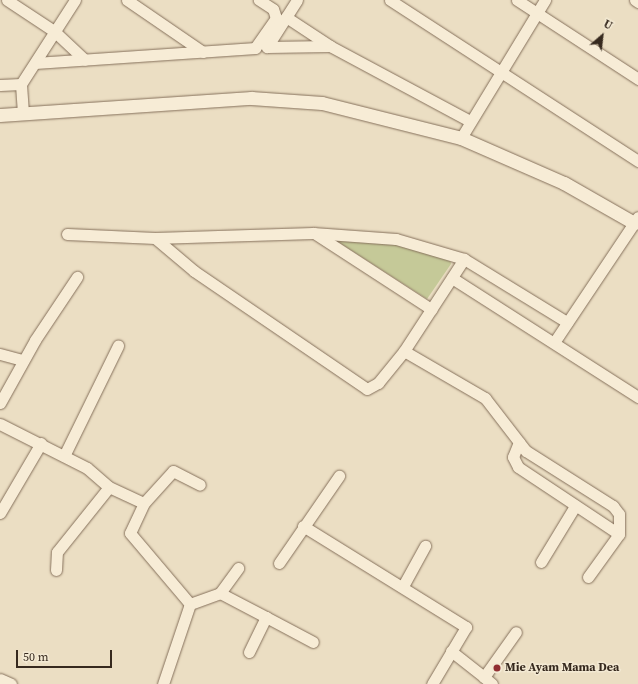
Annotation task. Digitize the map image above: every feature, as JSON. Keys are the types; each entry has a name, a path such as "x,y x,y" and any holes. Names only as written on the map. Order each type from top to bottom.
{"street":[{"path":"7,0 54,30 85,60"},
{"path":"23,114 21,84 54,30 75,0"},
{"path":"127,0 203,52"},
{"path":"35,63 203,52 258,46 276,18 273,10 259,0"},
{"path":"297,0 267,46 330,46"},
{"path":"390,0 638,161"},
{"path":"517,0 638,79"},
{"path":"461,138 545,0"},
{"path":"286,16 330,46 470,121"},
{"path":"0,85 21,84"},
{"path":"0,115 258,98 322,102 461,138 564,183 637,222 555,341"},
{"path":"67,234 155,238 313,232 396,239 464,259 567,322"},
{"path":"313,232 431,309"},
{"path":"155,238 194,271 367,389 374,388 404,351 464,259"},
{"path":"0,403 23,360 77,277"},
{"path":"452,278 555,341 638,397"},
{"path":"64,456 118,346"},
{"path":"404,351 485,398 519,442 536,458 613,506 619,514 618,534 588,577"},
{"path":"0,354 23,360"},
{"path":"0,424 41,442 87,468 109,487 144,503"},
{"path":"0,513 41,442"},
{"path":"519,442 513,457 518,467 618,534"},
{"path":"190,604 130,533 144,503 173,471 200,484"},
{"path":"279,563 303,526 339,476"},
{"path":"56,570 57,552 109,487"},
{"path":"541,562 575,506"},
{"path":"303,526 466,627 432,684"},
{"path":"402,586 425,546"},
{"path":"190,604 220,593 238,568"},
{"path":"220,593 313,642"},
{"path":"163,684 190,604"},
{"path":"249,652 266,617"},
{"path":"451,651 488,681 516,632"},
{"path":"0,679 11,684"}],"green space":[{"path":"335,240 406,245 450,259 451,264 427,299"}],"place":[{"name":"Mie Ayam Mama Dea","path":"497,668"}]}
